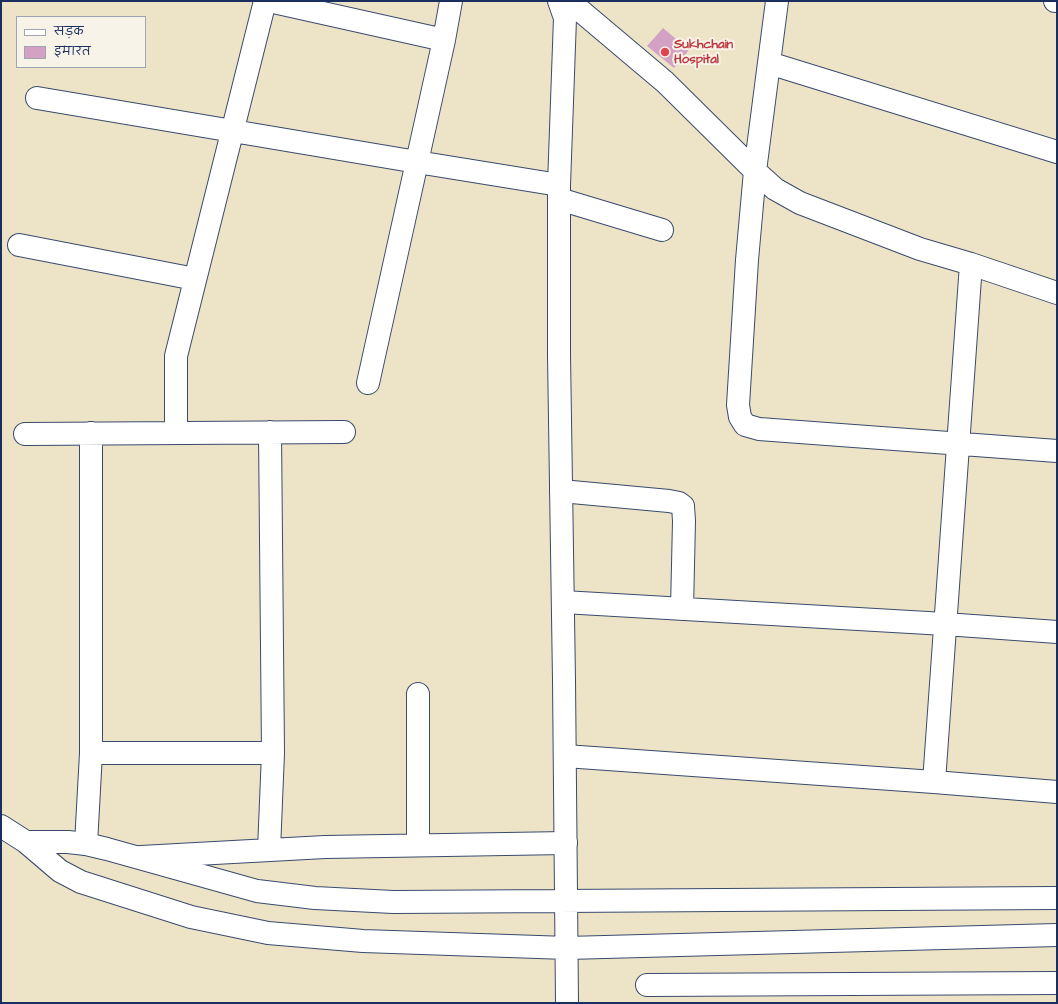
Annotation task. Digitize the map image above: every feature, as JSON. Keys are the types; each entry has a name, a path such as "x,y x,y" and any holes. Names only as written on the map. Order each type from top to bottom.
{"street":[{"path":"176,433 176,356 265,1"},
{"path":"269,1 444,40"},
{"path":"368,383 444,40 451,1"},
{"path":"559,1 565,18 559,192 559,355 567,901 567,1003"},
{"path":"569,1 665,82 754,171 775,189 800,203 920,249 971,264 1057,293"},
{"path":"777,1 754,171 738,405 740,417 745,425 759,429 958,445 1057,451"},
{"path":"769,63 1057,152"},
{"path":"37,98 417,162 559,192 662,230"},
{"path":"19,245 195,279"},
{"path":"934,782 971,264"},
{"path":"269,850 273,753 270,432"},
{"path":"24,434 344,432"},
{"path":"86,844 90,753 90,433"},
{"path":"561,491 679,503 684,510 682,609"},
{"path":"563,602 1057,632"},
{"path":"418,694 418,845"},
{"path":"90,753 273,753"},
{"path":"565,756 1057,792"},
{"path":"1,826 26,842 60,871 82,882 191,917 268,933 363,941 567,948 1057,936"},
{"path":"26,842 68,842 86,844 257,892 315,898 394,902 1057,898"},
{"path":"136,858 325,847 566,843"},
{"path":"647,985 1057,983"}],"building":[{"path":"663,28 689,50 674,68 647,46"}],"place":[{"name":"Sukhchain Hospital","path":"665,52"}]}
